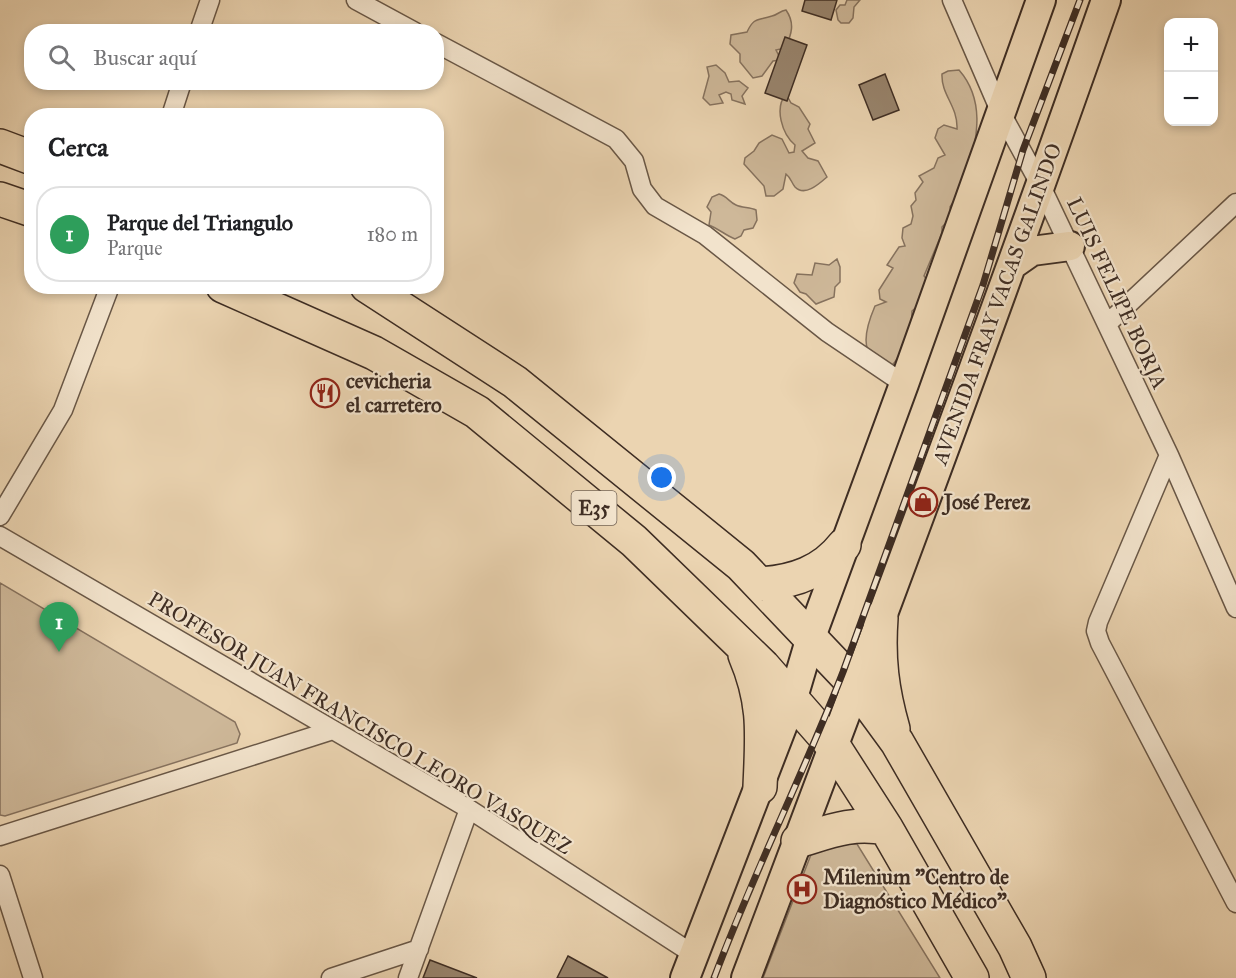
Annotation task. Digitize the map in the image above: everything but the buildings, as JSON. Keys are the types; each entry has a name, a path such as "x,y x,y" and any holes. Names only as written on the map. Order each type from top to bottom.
{"highway":[{"path":"0,146 24,155"},
{"path":"0,200 24,208"},
{"name":"E35","path":"241,294 374,353 477,412 634,541 763,666 834,747 886,828 972,978"},
{"name":"E35","path":"378,294 515,382 741,565 811,637 856,686 897,742 1015,947 1029,978"},
{"path":"760,584 782,583 805,575 834,557 844,545"},
{"path":"881,618 878,650 886,699 897,742"},
{"path":"739,643 758,688 762,721 760,787"},
{"path":"798,841 836,828 870,825 886,828"}],"main road":[{"path":"689,966 792,701 811,637 1041,0"},
{"name":"AVENIDA FRAY VACAS GALINDO","path":"746,978 1012,265 1106,0"},
{"path":"1012,265 1032,251 1070,246"}],"street":[{"path":"202,24 210,0"},
{"path":"356,0 400,24"},
{"name":"LUIS FELIPE BORJA","path":"952,0 1000,111 1041,186 1169,455 1236,608"},
{"path":"444,47 616,140 634,161 642,189 656,206 705,235 828,332 904,384"},
{"path":"174,108 179,90"},
{"path":"1107,324 1236,203"},
{"path":"0,516 63,410 107,294"},
{"path":"1169,455 1096,631 1100,643 1236,903"},
{"name":"PROFESOR JUAN FRANCISCO LEORO VASQUEZ","path":"0,536 469,809 689,966"},
{"path":"0,836 333,730"},
{"path":"408,978 469,809"},
{"path":"0,875 33,978"},
{"path":"331,978 419,949"}],"shaded area":[{"path":"847,0 860,0 854,7 853,18 849,23 841,23 836,10 840,5 845,5"},
{"path":"786,10 791,19 792,29 785,48 776,50 781,60 773,61 762,76 753,78 740,62 740,54 730,44 731,35 747,32 756,20"},
{"path":"716,65 725,73 729,82 739,81 748,88 742,96 745,104 732,100 731,94 726,92 719,95 723,103 710,105 703,98 709,76 707,67"},
{"path":"959,70 974,96 977,124 967,182 961,183 958,195 950,207 952,220 942,227 942,233 924,276 928,281 920,304 912,311 911,326 906,341 891,367 869,352 866,333 875,306 886,302 880,299 879,290 893,268 887,265 899,247 905,246 902,238 903,228 911,224 913,216 911,206 916,200 915,193 923,182 919,176 934,168 938,158 945,155 935,138 938,129 944,125 957,129 957,121 944,88 942,74"},
{"path":"786,94 791,103 799,107 810,124 808,129 815,143 802,151 808,158 818,161 827,177 812,188 803,191 795,187 786,174 783,189 774,196 766,196 764,186 744,164 745,158 754,151 759,143 772,135 782,139 789,153 794,152 795,145 786,134 781,121 782,100"},
{"path":"719,194 736,205 756,210 757,220 753,228 744,230 741,236 735,239 709,225 711,212 707,207 712,197"},
{"path":"837,259 840,267 840,282 835,287 834,297 816,304 806,294 800,292 794,283 797,274 812,275 815,263 829,265"},
{"path":"0,583 235,722 240,734 237,743 5,816 0,815"},
{"path":"833,843 857,844 940,978 763,978 812,852"}],"railway":[{"path":"714,978 843,672 983,285 1023,150 1080,0"}],"place":[{"name":"cevicheria el carretero","path":"325,393"},
{"name":"José Perez","path":"923,502"},
{"name":"Parque del Triangulo","path":"59,652"},
{"name":"Milenium \"Centro de Diagnóstico Médico\"","path":"802,889"}]}
